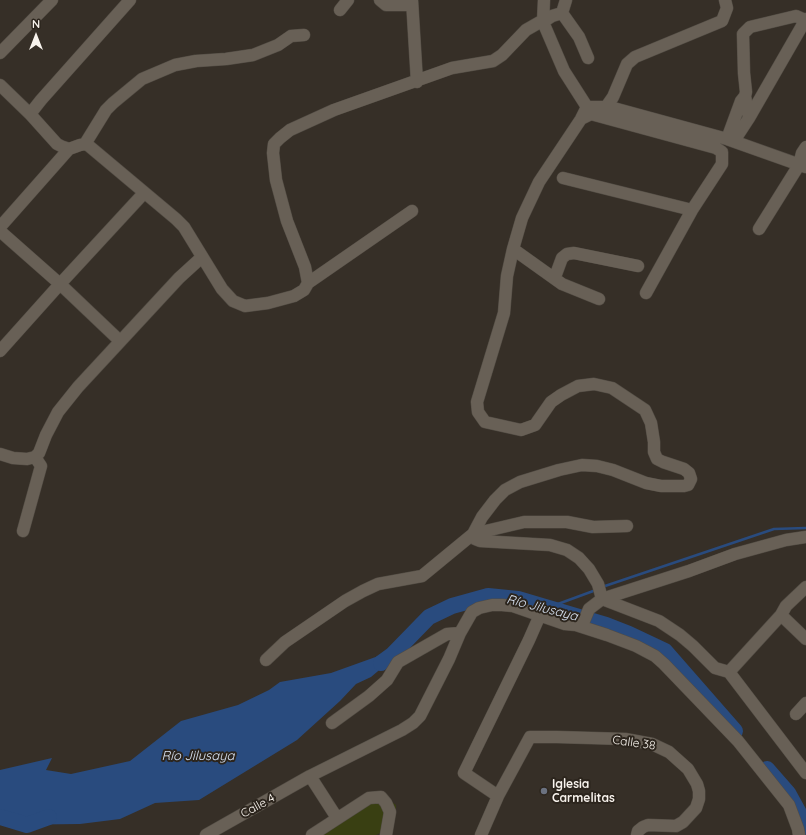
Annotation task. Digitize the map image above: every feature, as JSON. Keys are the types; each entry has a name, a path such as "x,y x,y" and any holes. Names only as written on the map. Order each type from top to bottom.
{"street":[{"path":"0,53 52,0"},
{"path":"30,114 130,0"},
{"path":"340,10 348,0"},
{"path":"380,0 386,5 412,3 416,82"},
{"path":"544,0 543,22 564,70 587,107"},
{"path":"562,13 566,0"},
{"path":"606,107 613,97 627,64 635,57 722,21 727,8 725,0"},
{"path":"308,283 305,267 287,221 276,180 273,153 274,144 290,130 334,110 452,68 493,61 502,55 526,30 552,16 562,13"},
{"path":"562,13 579,37 588,58"},
{"path":"796,16 806,20 749,118 730,140 741,101 746,92 743,34 750,27 796,16"},
{"path":"0,226 69,149 85,144 106,110 142,79 175,65 196,61 253,55 278,45 291,36 304,35"},
{"path":"0,85 30,114 57,144 69,149"},
{"path":"744,96 749,118"},
{"path":"587,107 606,107 730,140 802,166"},
{"path":"266,660 285,642 345,601 363,591 378,584 422,576 473,534 482,517 495,500 505,490 520,482 559,470 582,465 597,466 613,470 646,483 661,486 684,486 688,485 691,480 689,473 657,459 654,452 651,423 644,410 612,388 594,384 578,386 551,402 535,425 521,430 485,422 478,412 478,402 504,313 507,276 522,218 539,182 581,119 587,107"},
{"path":"581,119 591,114 716,148 722,152 722,164 692,210 646,292"},
{"path":"85,144 184,227 222,289 233,301 245,306 268,303 294,296 304,290 308,283 412,211"},
{"path":"759,229 802,166 802,153 806,147"},
{"path":"563,178 692,210"},
{"path":"0,351 144,193"},
{"path":"0,231 60,284 120,341"},
{"path":"513,249 555,277 562,284 599,299"},
{"path":"555,277 562,258 567,254 574,253 638,266"},
{"path":"0,454 13,458 27,459 35,457 39,453 46,435 62,407 78,386 179,278 202,257"},
{"path":"22,531 41,466 35,457"},
{"path":"473,534 524,522 567,522 593,527 627,526"},
{"path":"473,534 475,539 480,542 550,545 567,550 579,558 588,569 600,591 659,621 680,635 715,668 728,672 806,773"},
{"path":"582,620 600,591 689,571 736,554 786,540 806,537"},
{"path":"728,672 781,615 786,606 806,587"},
{"name":"Calle 4","path":"206,835 310,776 413,723 420,716 460,633 472,612 479,608 492,605 513,606 566,624 582,620 655,656 738,741 789,805 799,835"},
{"path":"481,835 498,796 464,773 540,615"},
{"path":"781,615 806,639"},
{"path":"332,723 369,696 387,680 398,662 442,636 460,633"},
{"path":"796,714 806,703"},
{"name":"Calle 38","path":"498,796 530,737 642,741 661,747 679,759 697,784 699,799 696,808 683,822 676,826 648,825 638,831 637,835"},
{"path":"310,776 337,818"},
{"path":"312,835 369,798 381,798 386,803 390,812 386,835"}],"green space":[{"path":"388,799 396,805 396,815 389,829 376,835 316,835 358,805"}],"water":[{"name":"Río Jilusaya","path":"409,645 371,677 356,684 340,701 297,740 199,800 155,803 120,819 80,824 0,825 0,770 52,758 46,770 71,774 130,761 181,721 238,705 269,690 280,682 331,673"}],"waterway":[{"path":"602,587 774,529 806,528"},
{"path":"547,608 596,590"},
{"name":"Río Jilusaya","path":"381,663 392,655 429,617 452,606 488,596 518,599 606,625 665,651 735,731"},
{"name":"Río Jilusaya","path":"767,769 788,793 803,820 806,835"},
{"name":"Río Jilusaya","path":"0,817 27,825 49,817"}],"place":[{"name":"Iglesia Carmelitas","path":"544,791"}]}
